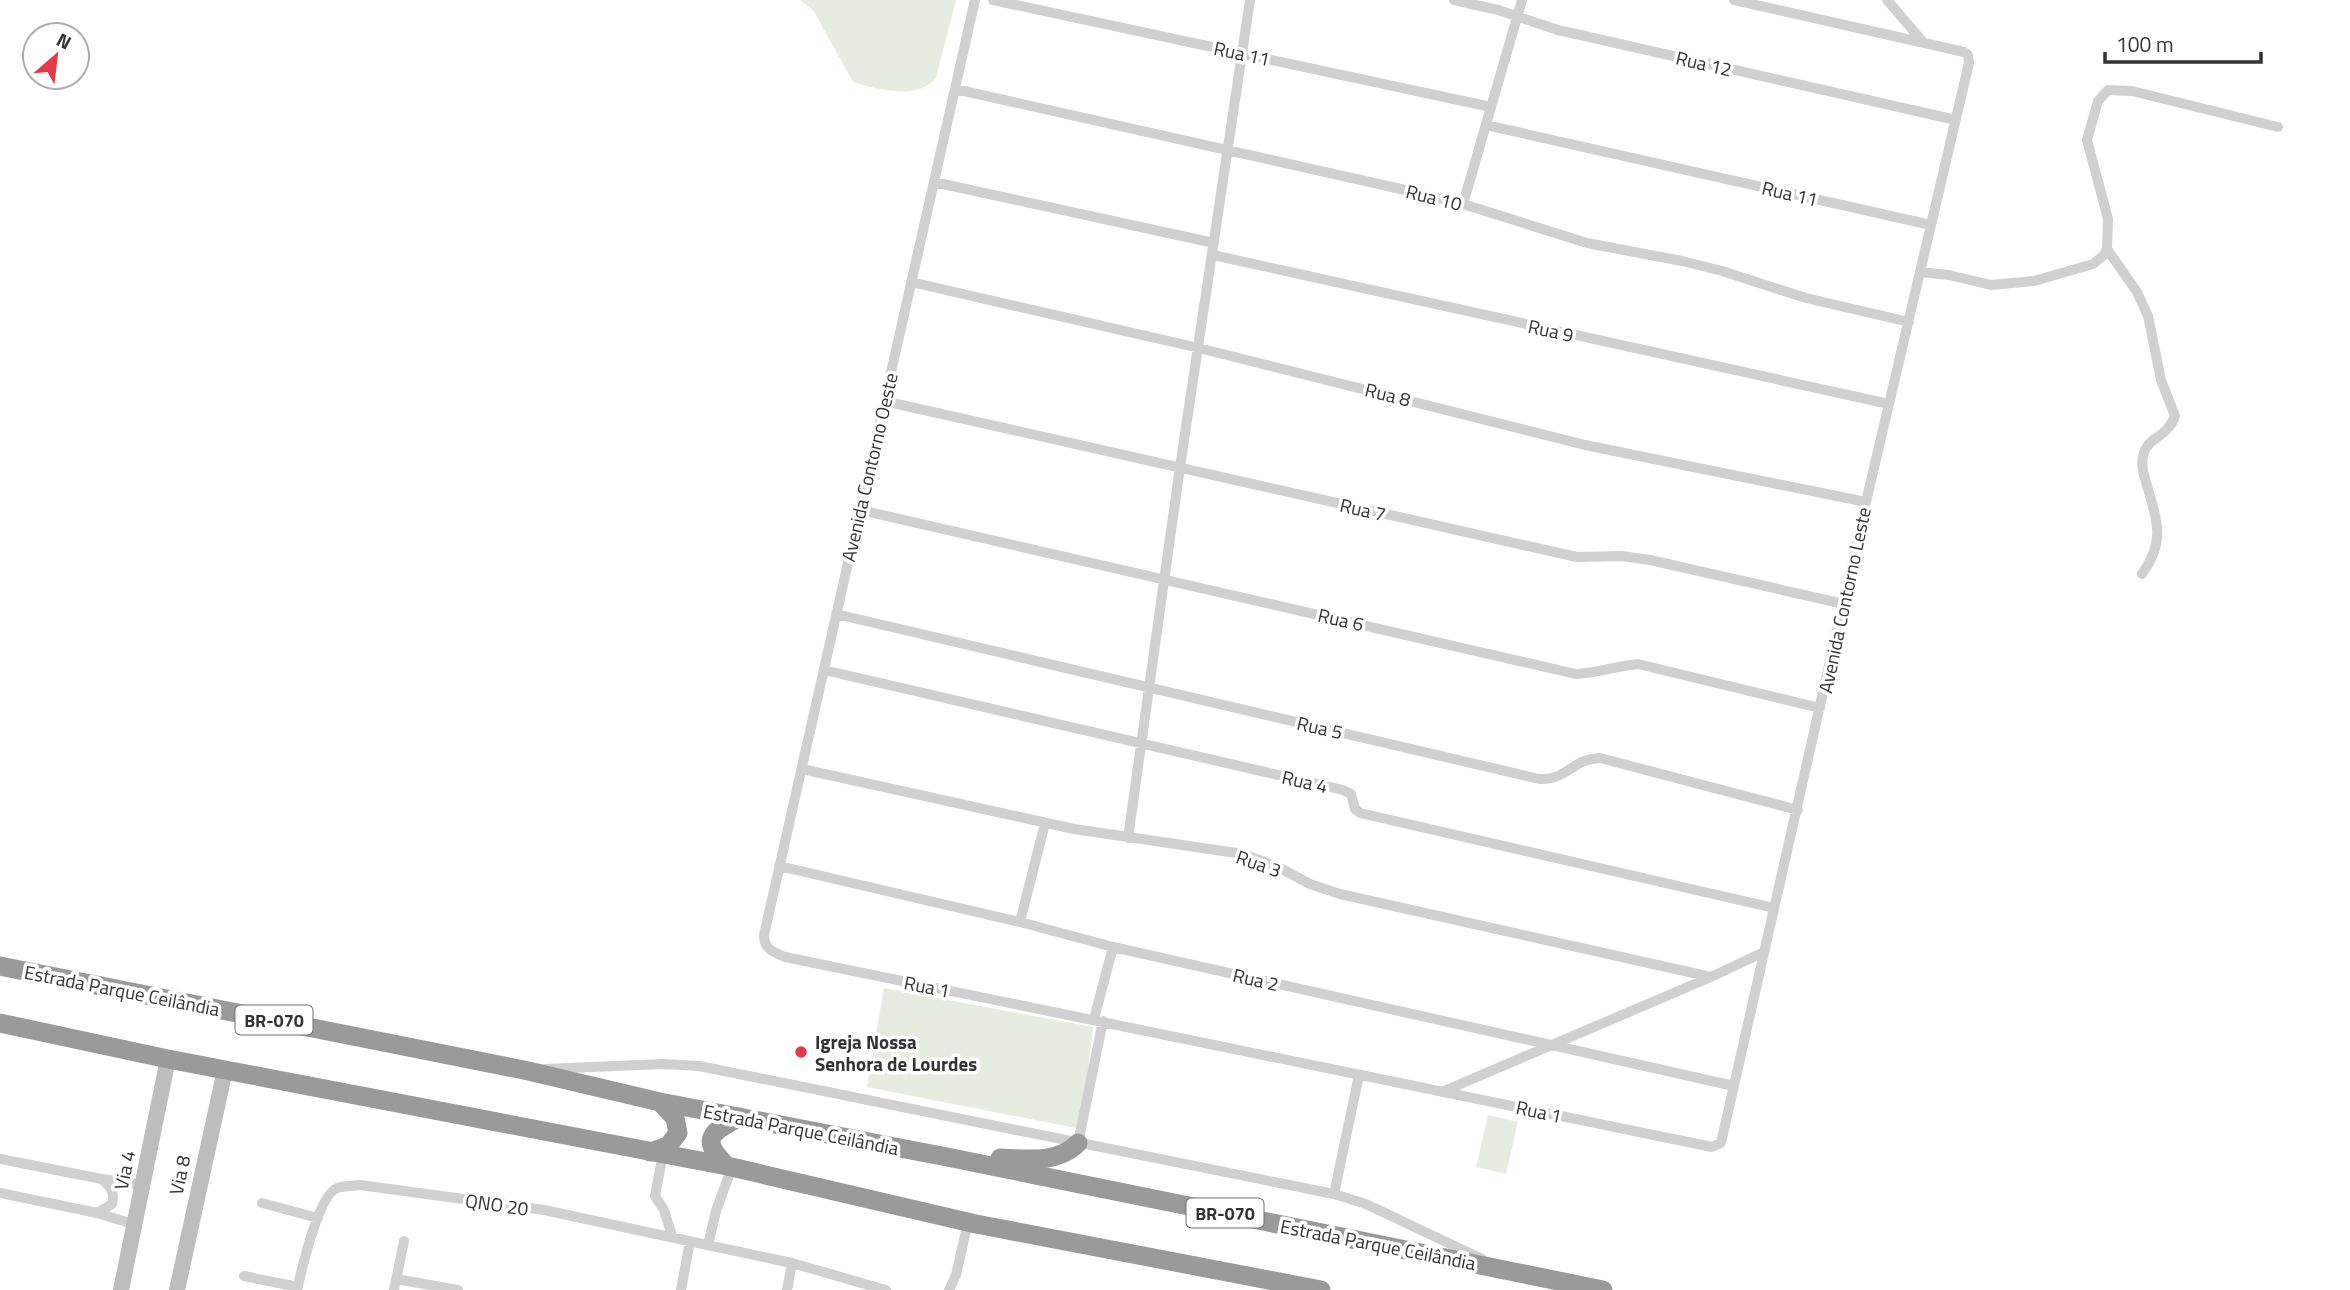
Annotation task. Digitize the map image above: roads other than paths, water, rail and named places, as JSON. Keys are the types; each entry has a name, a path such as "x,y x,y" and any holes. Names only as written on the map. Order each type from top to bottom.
{"highway":[{"name":"Estrada Parque Ceilândia","path":"0,966 523,1070 660,1102 947,1157 1603,1290"},
{"path":"0,1023 168,1059 730,1166 968,1222 1321,1290"},
{"path":"657,1153 668,1146 678,1133 675,1118 660,1102"},
{"path":"730,1166 714,1153 711,1146 712,1137 717,1130 740,1117"},
{"path":"947,1157 1054,1158 1073,1149 1078,1143"}],"main road":[{"name":"Via 4","path":"121,1290 168,1059"},
{"name":"Via 8","path":"177,1290 225,1070"}],"street":[{"name":"Avenida Contorno Oeste","path":"764,935 975,0"},
{"name":"Rua 11","path":"993,0 1491,107"},
{"path":"1128,838 1250,0"},
{"name":"Rua 12","path":"1454,0 1518,16 1558,30 1956,120"},
{"path":"1463,204 1522,0"},
{"path":"1734,0 1923,42"},
{"path":"1887,0 1923,42"},
{"name":"Avenida Contorno Leste","path":"1719,1145 1969,63 1968,55 1964,52 1923,42"},
{"name":"Rua 10","path":"955,89 1463,204 1587,243 1682,261 1806,298 1909,322"},
{"path":"1920,272 1949,275 1991,285 2034,281 2093,264 2104,255 2107,249 2108,219 2087,140 2092,115 2098,101 2108,90 2132,91 2278,127"},
{"name":"Rua 11","path":"1486,125 1931,225"},
{"path":"934,182 1214,243"},
{"path":"2107,249 2137,292 2148,316 2161,380 2175,416 2171,429 2148,443 2143,454 2142,467 2159,527 2154,557 2142,573"},
{"name":"Rua 9","path":"1213,255 1889,404"},
{"name":"Rua 8","path":"911,282 1199,348 1551,437 1866,502"},
{"name":"Rua 7","path":"884,401 1577,557 1622,556 1650,560 1844,604"},
{"name":"Rua 6","path":"860,510 1576,674 1596,673 1616,666 1637,664 1820,709"},
{"name":"Rua 5","path":"836,614 1539,779 1555,779 1585,759 1600,758 1798,810"},
{"name":"Rua 4","path":"824,670 1343,790 1351,794 1355,809 1360,813 1774,908"},
{"name":"Rua 3","path":"802,769 1045,823 1243,854 1278,867 1310,884 1340,894 1711,977"},
{"path":"1020,922 1045,823"},
{"name":"Rua 2","path":"779,866 1020,922 1113,947 1734,1086"},
{"name":"Rua 1","path":"764,935 764,944 785,957 1712,1147 1719,1145"},
{"path":"1078,1143 1113,947"},
{"path":"1444,1091 1765,952"},
{"path":"523,1070 663,1064 699,1066 1334,1194 1366,1204 1503,1270"},
{"path":"1334,1194 1359,1075"},
{"path":"657,1153 656,1196 664,1210 672,1237"},
{"path":"0,1159 102,1180 142,1185"},
{"path":"708,1244 730,1166"},
{"path":"97,1213 112,1204 114,1196 111,1188 102,1180"},
{"name":"QNO 20","path":"243,1276 297,1288 327,1196 336,1188 360,1185 544,1210 792,1263 861,1287 886,1290"},
{"path":"0,1193 97,1213 133,1224"},
{"path":"262,1203 318,1217"},
{"path":"948,1290 956,1275 968,1222"},
{"path":"404,1241 395,1285 458,1290"},
{"path":"681,1290 690,1241"},
{"path":"786,1290 792,1263"}],"place":[{"name":"Igreja Nossa Senhora de Lourdes","path":"801,1052"}]}
